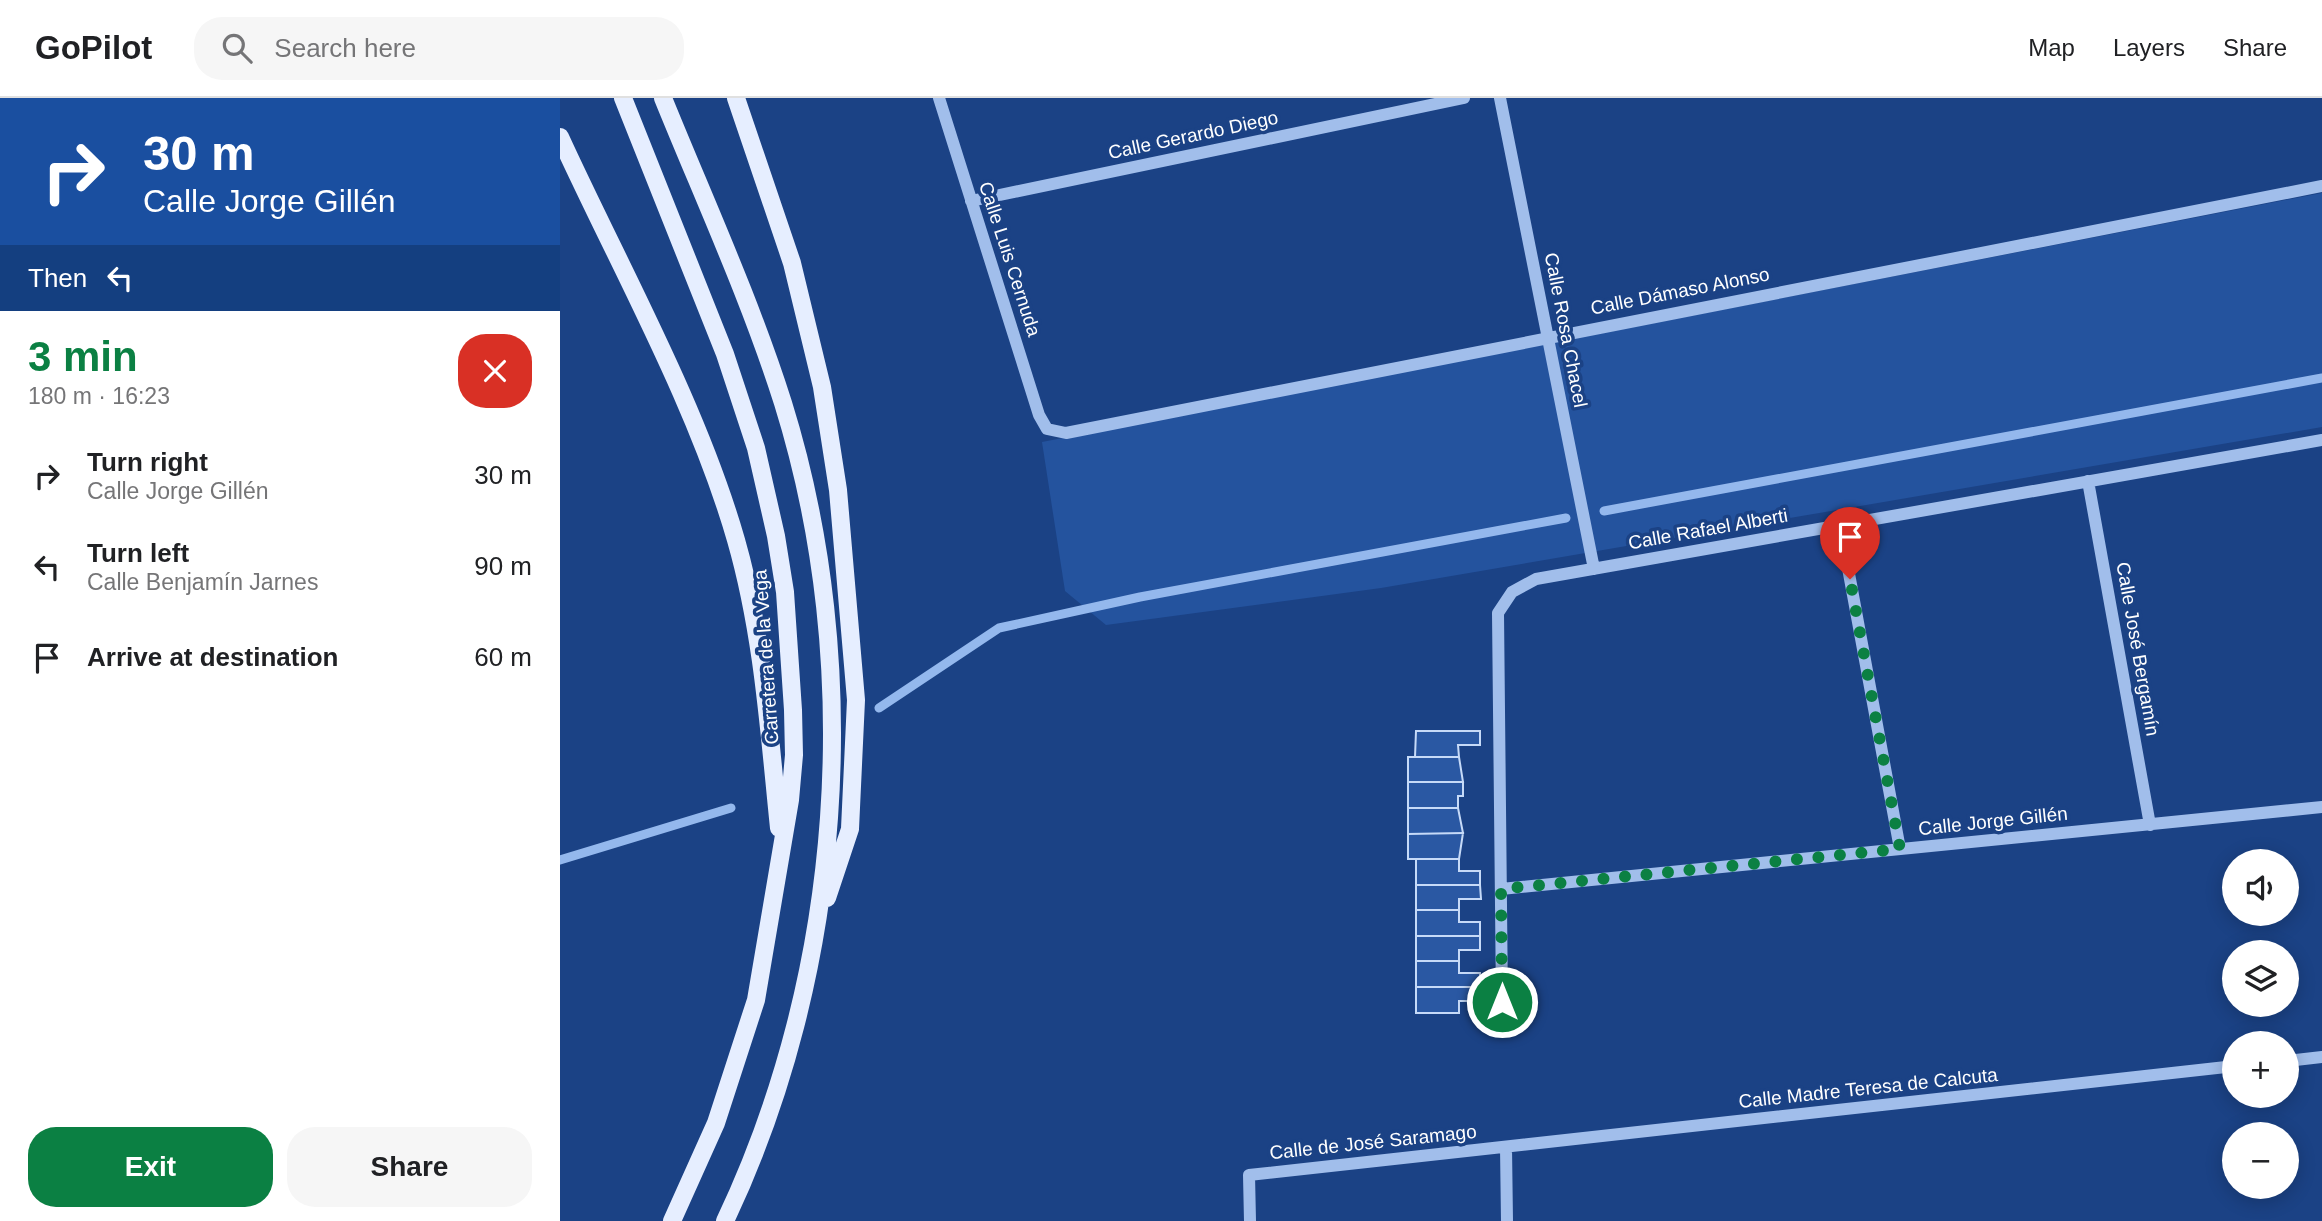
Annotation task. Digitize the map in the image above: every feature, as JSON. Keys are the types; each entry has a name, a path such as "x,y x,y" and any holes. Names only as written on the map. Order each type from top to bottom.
{"main road":[{"name":"Carretera de la Vega","path":"623,98 725,354 768,495 785,592 793,710 793,766 756,1000 716,1123 672,1221"},
{"path":"663,98 771,370 796,452 811,525 831,691 832,766 815,936"},
{"path":"725,1221 743,1184 782,1071 815,936 850,829 856,700 846,564 831,438 808,328 775,206 736,98"},
{"path":"560,137 690,418 735,538 755,615 781,846"}],"street":[{"name":"Calle Luis Cernuda","path":"939,98 1039,415 1047,429"},
{"name":"Calle Gerardo Diego","path":"971,201 1464,98"},
{"name":"Calle Rosa Chacel","path":"1500,98 1594,569"},
{"name":"Calle Dámaso Alonso","path":"1047,429 1066,433 1082,431 2322,186"},
{"name":"Calle Rafael Alberti","path":"1502,1002 1498,613 1512,592 1536,579 2322,440"},
{"name":"Calle José Bergamín","path":"2088,481 2150,825"},
{"path":"1840,525 1900,849"},
{"name":"Calle Jorge Gillén","path":"1501,889 2322,807"},
{"path":"2299,1060 2322,1057"},
{"name":"Calle Madre Teresa de Calcuta","path":"1506,1147 2222,1067"},
{"path":"1506,1147 1507,1221"},
{"name":"Calle de José Saramago","path":"1250,1221 1249,1175 1506,1147"}],"shaded area":[{"path":"2322,193 2322,427 1381,588 1106,625 1065,591 1042,442"}],"building":[{"path":"1416,731 1480,731 1480,745 1458,745 1459,757 1415,757"},
{"path":"1408,757 1459,757 1463,782 1408,782"},
{"path":"1408,782 1463,782 1463,796 1458,796 1458,808 1408,808"},
{"path":"1408,808 1458,808 1463,833 1408,834"},
{"path":"1463,833 1459,859 1408,859 1408,834"},
{"path":"1416,859 1459,859 1459,871 1480,871 1480,885 1416,885"},
{"path":"1416,885 1480,885 1481,899 1459,899 1459,910 1416,910"},
{"path":"1416,910 1459,910 1459,922 1480,922 1480,936 1416,936"},
{"path":"1416,936 1480,936 1480,950 1459,950 1459,961 1416,961"},
{"path":"1416,961 1459,961 1459,973 1480,973 1480,987 1416,987"},
{"path":"1416,987 1480,987 1481,1001 1459,1001 1459,1013 1416,1013"}],"waterway":[{"path":"1604,511 2322,378"},
{"path":"879,708 999,628 1140,597 1566,518"},
{"path":"560,860 731,808"}],"route":[{"path":"1502,1002 1501,889 1900,849 1850,579"}]}
